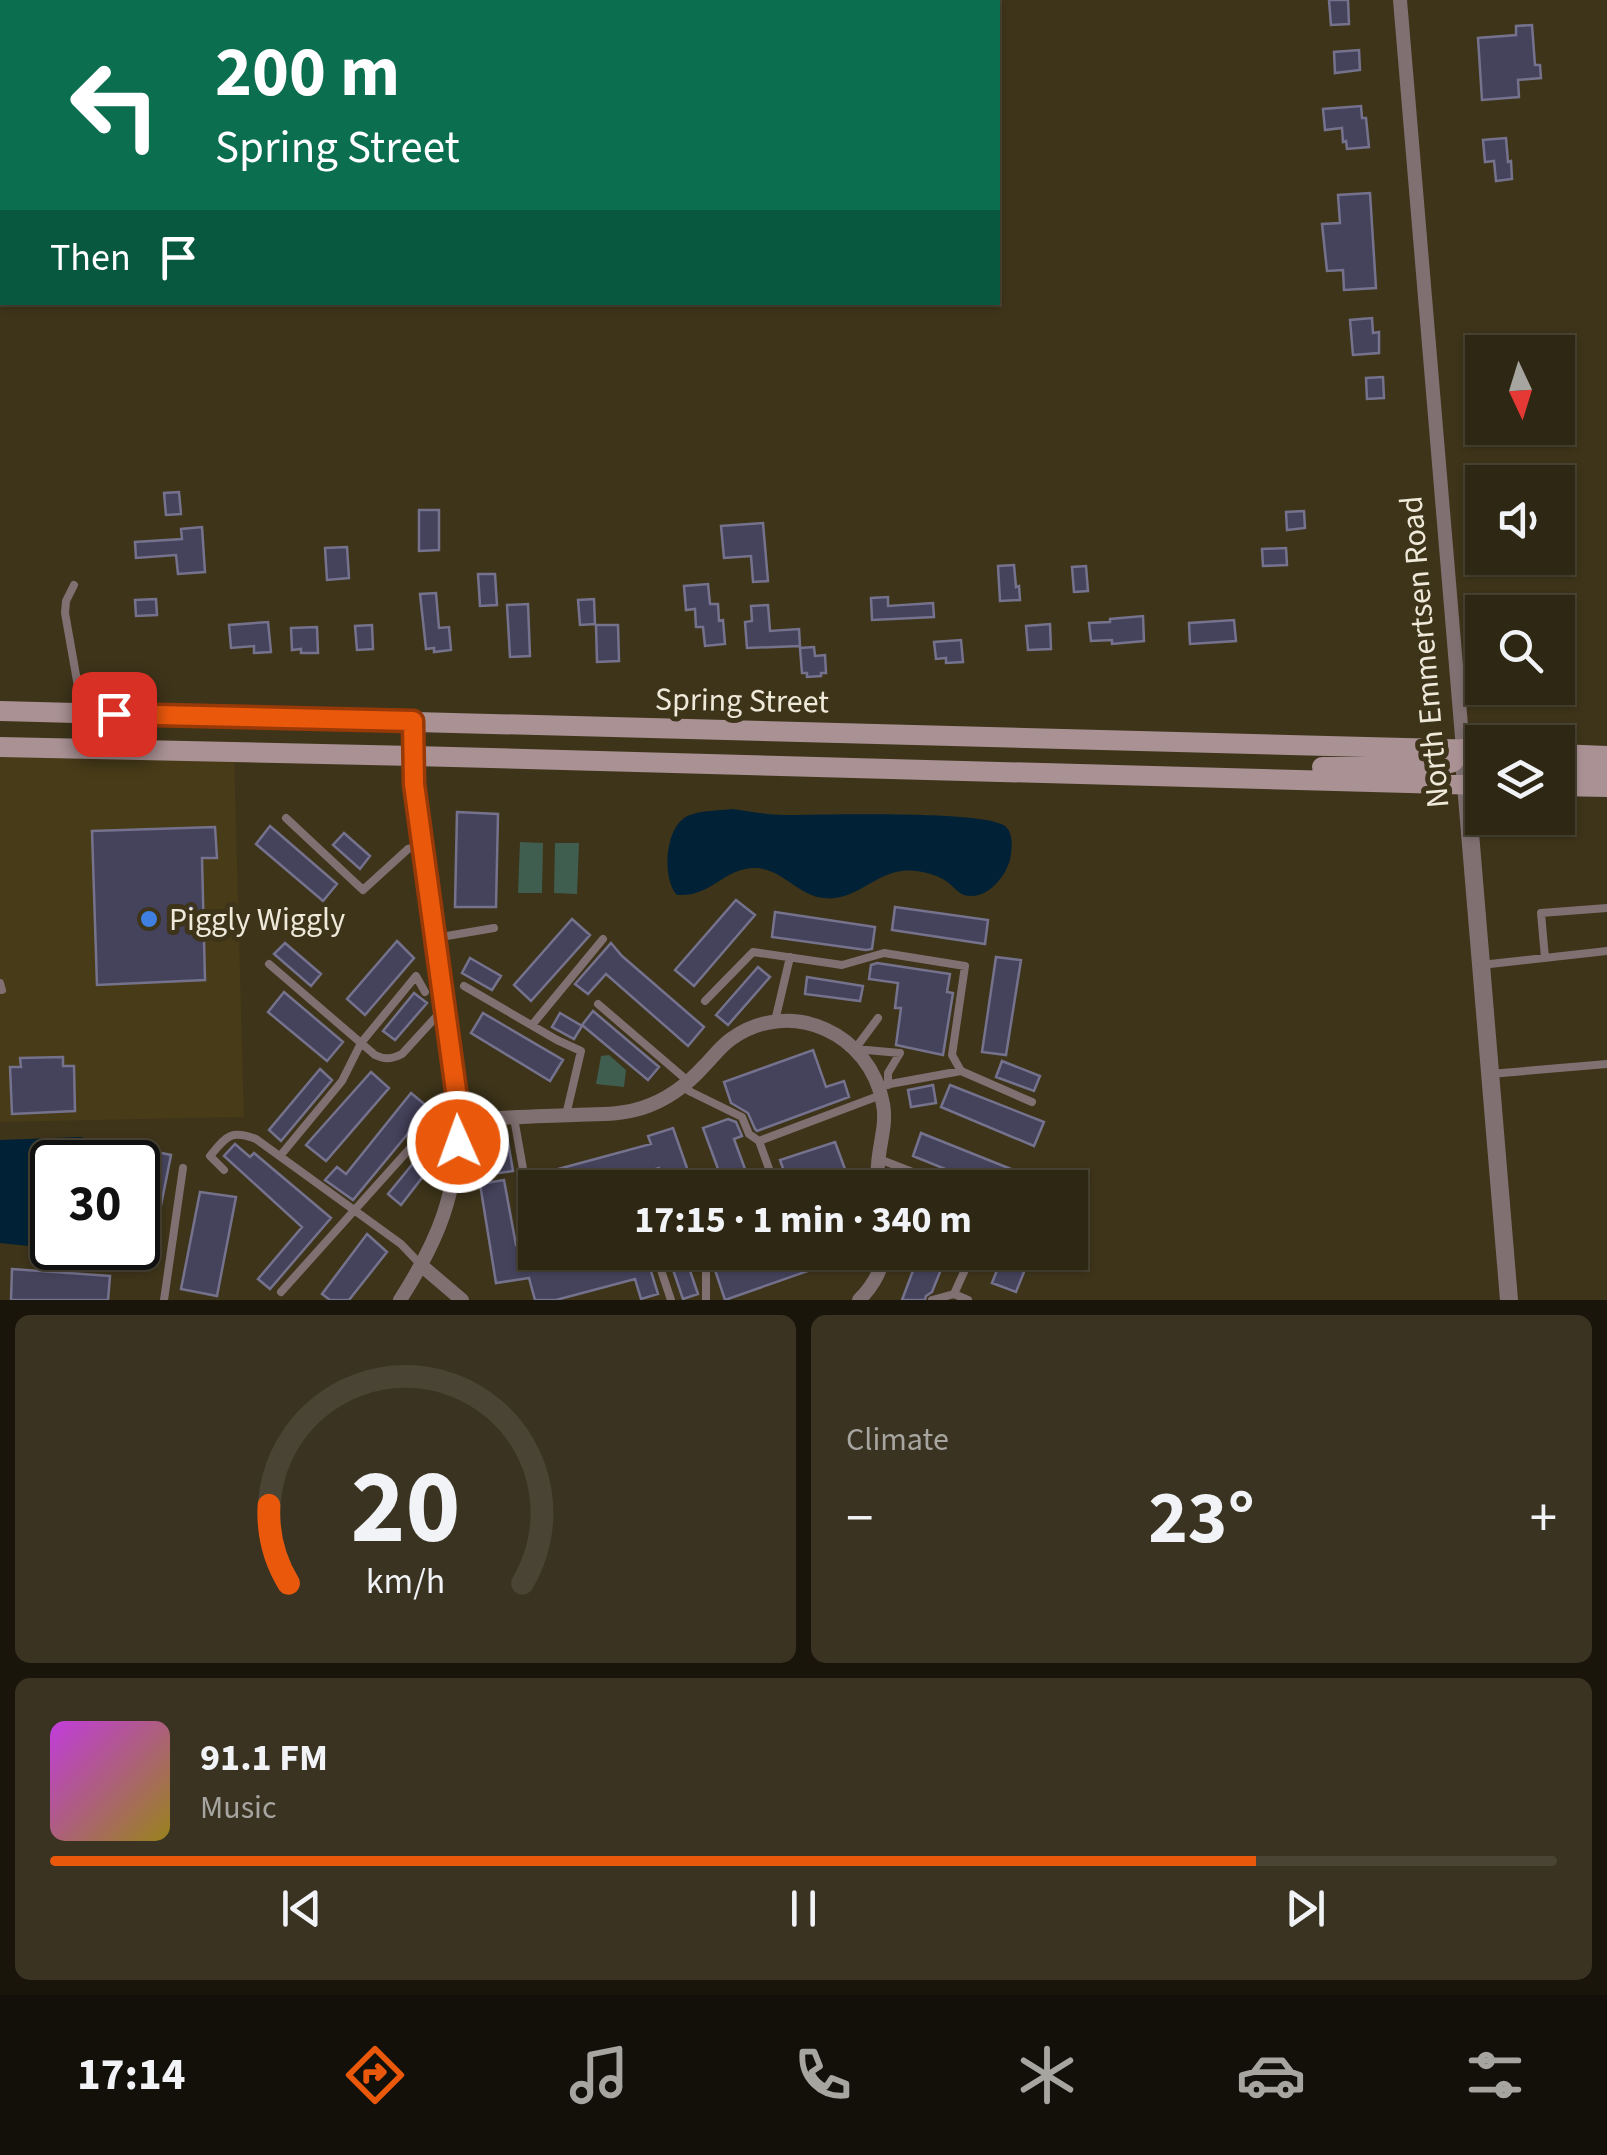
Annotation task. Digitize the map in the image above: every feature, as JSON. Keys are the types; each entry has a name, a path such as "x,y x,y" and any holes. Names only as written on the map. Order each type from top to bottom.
{"main road":[{"name":"Spring Street","path":"0,711 1465,750"},
{"path":"916,769 917,734"},
{"path":"1276,744 1276,779 1315,767 1435,768 1465,755"},
{"name":"Spring Street","path":"0,747 1276,779 1465,780"},
{"path":"1575,755 1607,756"},
{"path":"1575,770 1607,770"},
{"path":"1575,786 1607,787"}],"street":[{"name":"North Emmertsen Road","path":"1400,0 1471,725"},
{"path":"400,1300 422,1266 444,1216 457,1165 460,1120 414,784 413,721"},
{"name":"North Emmertsen Road","path":"1478,835 1481,965 1508,1300"},
{"path":"460,1120 640,1109 665,1100 686,1084 732,1038 775,1021 810,1024 841,1037 855,1049 882,1088 884,1120 879,1170"},
{"path":"422,1266 459,1299"},
{"path":"859,1300 879,1270"}],"lane":[{"path":"74,585 65,613 83,713"},
{"path":"286,818 363,890 408,849 424,844"},
{"path":"1545,958 1541,913 1607,908"},
{"path":"436,938 494,928"},
{"path":"532,1026 602,939"},
{"path":"1481,965 1607,951"},
{"path":"705,1000 753,952 842,965 884,953 966,966 952,1055 961,1071"},
{"path":"775,1021 790,957"},
{"path":"269,964 382,1059 402,1054 445,1008"},
{"path":"280,1156 342,1080 361,1044 416,976 425,992"},
{"path":"464,986 581,1051 566,1115"},
{"path":"598,1004 700,1098 742,1117 749,1134 759,1141 769,1170"},
{"path":"855,1049 878,1018"},
{"path":"855,1049 900,1053 882,1088"},
{"path":"1490,1074 1607,1064"},
{"path":"759,1141 882,1088 961,1071 1032,1102"},
{"path":"514,1117 523,1170"},
{"path":"281,1292 430,1126"},
{"path":"224,1170 210,1156 227,1136 241,1133 256,1139 402,1244 422,1266"},
{"path":"879,1158 909,1170"},
{"path":"164,1300 183,1168"},
{"path":"661,1270 671,1300"},
{"path":"706,1270 706,1300"},
{"path":"954,1294 965,1270"},
{"path":"932,1300 954,1294 968,1300"}],"shaded area":[{"path":"0,747 234,752 244,1117 0,1122"}],"green space":[{"path":"520,842 543,843 542,893 518,893"},
{"path":"555,843 579,843 577,894 554,893"},
{"path":"609,1055 626,1070 624,1087 596,1084 601,1056"}],"water":[{"path":"731,809 778,815 935,815 991,821 1008,829 1011,854 995,885 973,896 962,894 936,876 907,871 882,877 845,896 824,898 774,872 755,868 734,872 700,892 677,895 667,864 675,828 690,815"},
{"path":"80,1137 93,1140 30,1140 30,1246 0,1243 0,1140"}],"building":[{"path":"1329,0 1348,0 1349,24 1331,25"},
{"path":"1532,25 1535,65 1540,65 1541,78 1518,80 1519,97 1482,100 1478,38 1516,35 1516,26"},
{"path":"1359,50 1360,70 1335,73 1334,52"},
{"path":"1361,106 1369,147 1347,149 1342,128 1325,130 1323,109"},
{"path":"1506,138 1512,179 1496,181 1494,161 1485,162 1483,140"},
{"path":"1370,193 1376,288 1344,290 1343,270 1327,271 1322,224 1340,223 1338,195"},
{"path":"1372,318 1373,333 1379,332 1379,353 1353,355 1350,320"},
{"path":"1383,377 1384,398 1367,399 1366,378"},
{"path":"179,492 181,514 166,515 164,493"},
{"path":"419,510 439,510 439,550 419,551"},
{"path":"1304,511 1305,528 1287,530 1286,512"},
{"path":"763,523 768,581 753,582 751,556 724,558 721,526"},
{"path":"202,527 205,572 178,574 176,555 136,558 135,542 182,539 181,529"},
{"path":"347,547 349,578 327,580 325,548"},
{"path":"1286,548 1287,565 1263,566 1262,549"},
{"path":"1014,565 1020,600 1000,601 998,566"},
{"path":"1086,566 1088,591 1074,592 1072,567"},
{"path":"478,574 495,574 497,605 480,606"},
{"path":"708,584 710,604 718,604 719,621 723,620 725,644 705,646 703,627 696,627 695,609 686,610 684,586"},
{"path":"436,593 439,628 449,627 451,650 434,652 434,648 426,649 420,594"},
{"path":"888,597 888,606 933,603 934,617 872,620 871,598"},
{"path":"156,599 157,615 136,616 135,600"},
{"path":"594,599 595,624 580,625 578,600"},
{"path":"528,604 530,656 510,657 507,605"},
{"path":"768,605 770,631 799,629 800,646 747,648 745,622 752,621 751,606"},
{"path":"1143,616 1144,641 1091,641 1089,623"},
{"path":"1234,620 1236,641 1190,644 1189,623"},
{"path":"268,622 271,652 254,653 254,646 231,648 229,625"},
{"path":"1050,624 1051,649 1028,650 1026,626"},
{"path":"372,625 373,649 357,650 355,626"},
{"path":"596,625 618,625 619,661 597,662"},
{"path":"317,627 318,653 292,650 291,628"},
{"path":"961,640 963,662 936,659 934,642"},
{"path":"814,647 815,656 825,655 826,673 807,677 807,673 802,673 800,648"},
{"path":"457,812 498,814 496,907 455,907"},
{"path":"270,826 337,884 323,901 256,844"},
{"name":"Piggly Wiggly","path":"215,827 217,858 202,858 205,980 97,985 92,831"},
{"path":"344,833 370,856 360,869 333,845"},
{"path":"736,900 755,915 694,986 675,970"},
{"path":"895,907 988,920 985,944 892,930"},
{"path":"775,912 875,927 872,949 772,937"},
{"path":"572,919 590,935 531,1001 514,985"},
{"path":"397,941 414,958 365,1015 347,999"},
{"path":"285,943 321,974 311,986 274,954"},
{"path":"611,943 704,1027 688,1046 606,974 588,994 575,984"},
{"path":"996,957 1021,960 1006,1055 982,1052"},
{"path":"470,958 501,976 492,990 462,973"},
{"path":"871,965 950,974 947,992 953,993 943,1055 896,1045 901,1008 895,1008 898,983 869,979"},
{"path":"758,967 770,977 728,1025 716,1015"},
{"path":"807,977 863,986 860,1001 805,994"},
{"path":"284,992 343,1042 327,1061 268,1012"},
{"path":"414,993 427,1003 395,1040 383,1031"},
{"path":"593,1011 659,1067 648,1080 582,1025"},
{"path":"483,1013 563,1060 550,1081 471,1033"},
{"path":"560,1013 582,1026 574,1039 552,1027"},
{"path":"813,1050 826,1087 844,1081 849,1097 757,1131 748,1113 731,1103 724,1082"},
{"path":"63,1057 63,1066 74,1066 75,1111 12,1114 10,1067 21,1067 20,1058"},
{"path":"1002,1061 1040,1076 1034,1091 996,1077"},
{"path":"320,1069 332,1080 281,1141 269,1130"},
{"path":"371,1072 389,1088 326,1161 306,1145"},
{"path":"933,1085 936,1103 911,1107 908,1090"},
{"path":"950,1085 1044,1122 1034,1146 941,1107"},
{"path":"411,1093 429,1108 353,1200 325,1180 337,1167 346,1174"},
{"path":"728,1119 736,1122 742,1136 734,1139 745,1170 718,1170 703,1128"},
{"path":"673,1128 688,1170 555,1170 651,1144 648,1136"},
{"path":"506,1130 513,1171 498,1173 490,1133"},
{"path":"921,1133 1014,1170 948,1170 913,1156"},
{"path":"835,1142 845,1170 784,1170 780,1160"},
{"path":"235,1144 250,1157 254,1153 331,1218 270,1289 258,1279 302,1227 224,1156"},
{"path":"424,1150 435,1161 401,1205 388,1194"},
{"path":"160,1153 171,1155 160,1210"},
{"path":"504,1180 518,1244 518,1270 651,1270 658,1294 641,1299 635,1279 556,1300 535,1300 529,1278 496,1283 480,1184"},
{"path":"200,1192 236,1197 217,1296 181,1289"},
{"path":"367,1234 387,1252 349,1300 330,1300 322,1294"},
{"path":"12,1269 110,1276 108,1300 11,1300"},
{"path":"673,1270 690,1270 698,1294 683,1299"},
{"path":"715,1270 811,1270 725,1300"},
{"path":"913,1270 941,1270 925,1300 902,1300"},
{"path":"997,1270 1025,1270 1016,1292 992,1283"}],"place":[{"name":"Piggly Wiggly","path":"149,919"}],"route":[{"path":"114,714 413,721 414,784 460,1120 458,1142"}]}
